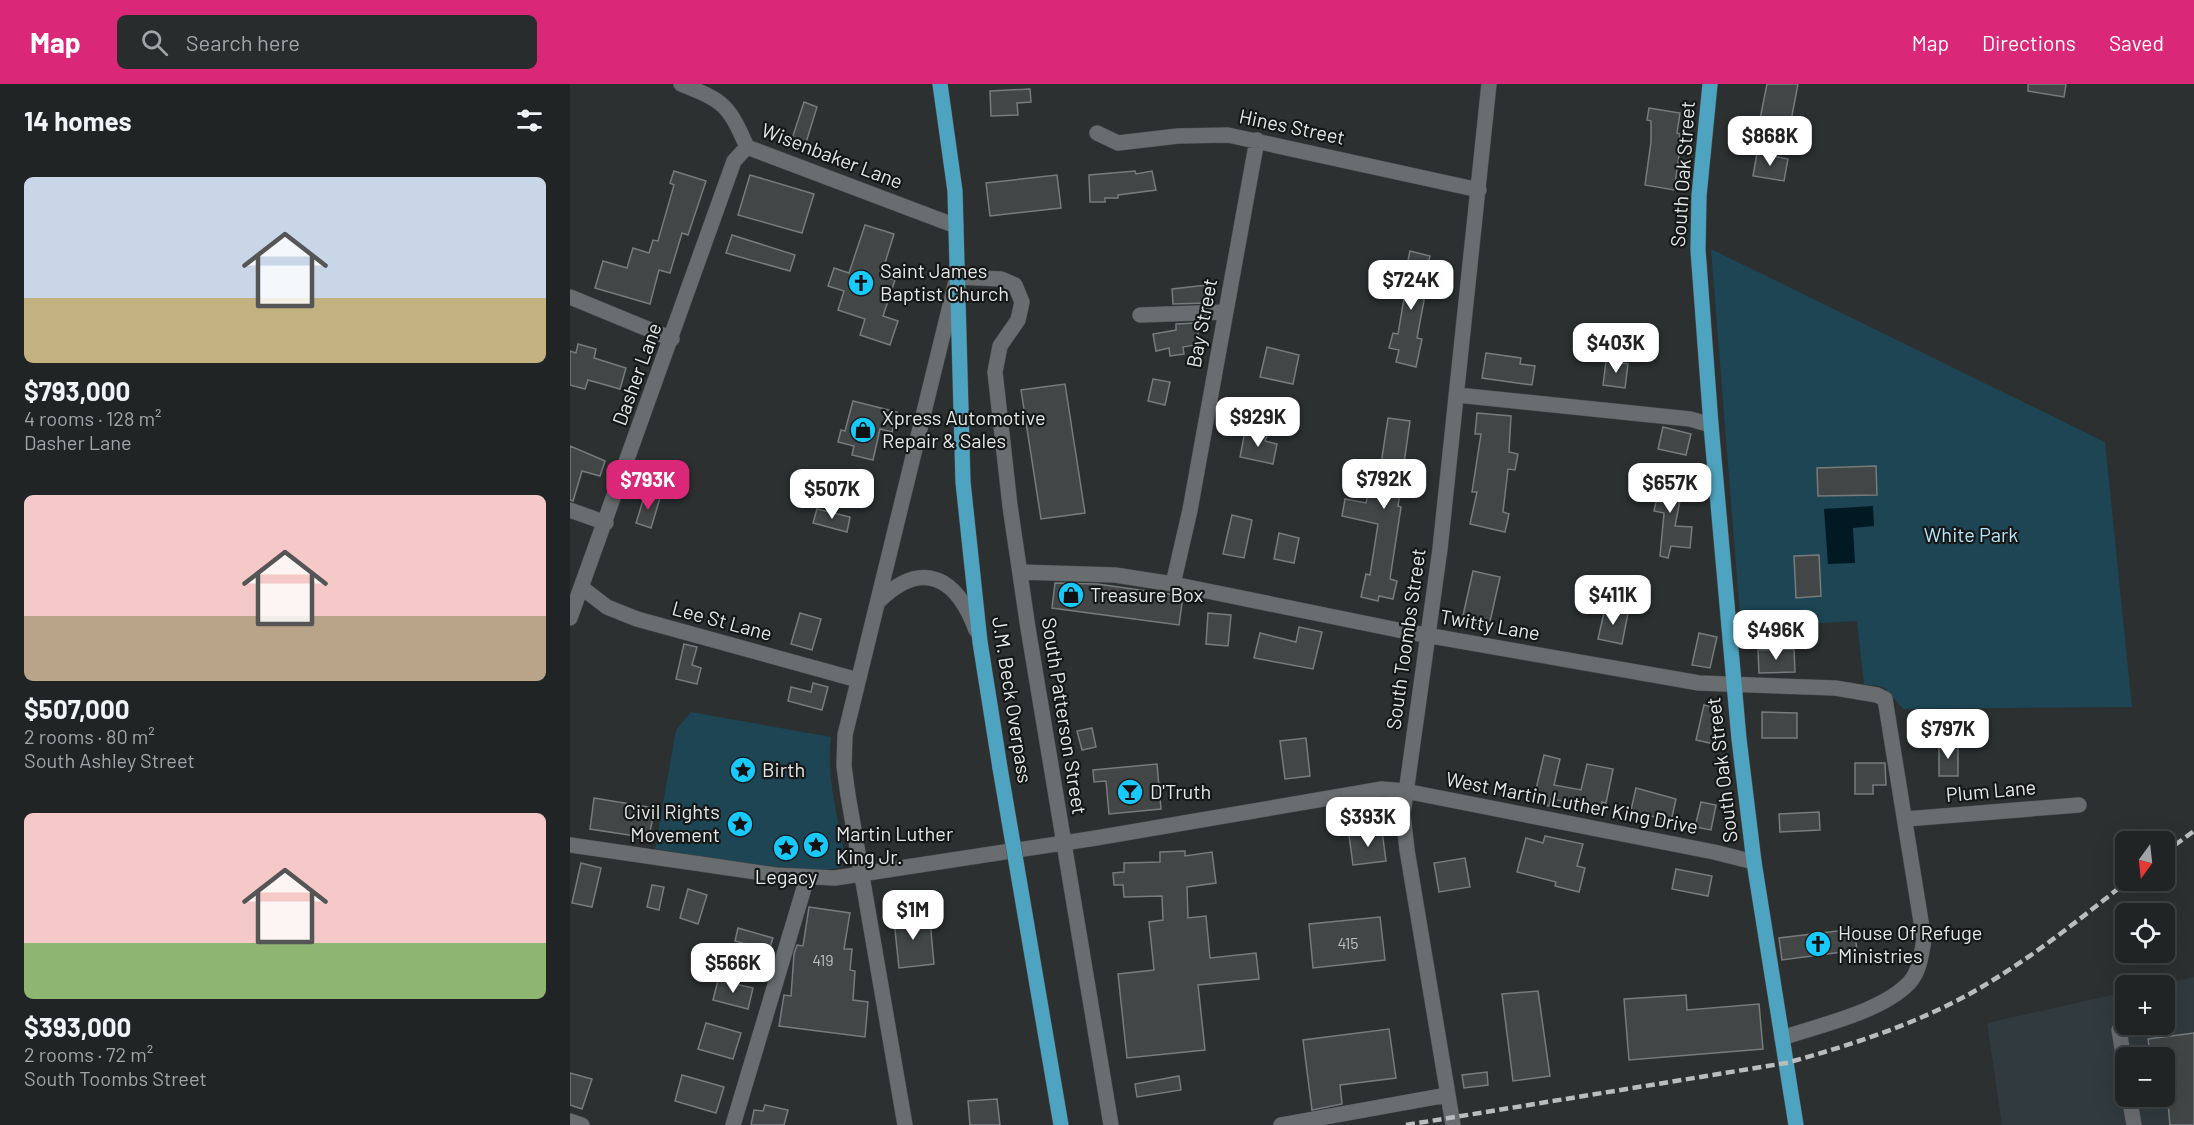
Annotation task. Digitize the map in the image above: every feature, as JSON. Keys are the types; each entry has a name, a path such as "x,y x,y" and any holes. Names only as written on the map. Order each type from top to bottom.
{"main road":[{"path":"940,84 951,155 957,277"},
{"name":"South Oak Street","path":"1710,84 1699,196 1698,250 1711,425 1733,683 1754,862 1796,1125"},
{"name":"J.M. Beck Overpass","path":"957,277 963,482 980,642 1061,1125"}],"street":[{"name":"Wisenbaker Lane","path":"681,84 714,97 724,105 734,116 747,147 956,226"},
{"name":"South Toombs Street","path":"1453,1125 1446,1095 1403,814 1428,635 1457,394 1489,84"},
{"name":"Hines Street","path":"1097,134 1118,144 1207,134 1257,140 1479,190"},
{"name":"Bay Street","path":"1173,584 1190,510 1257,140"},
{"name":"Dasher Lane","path":"570,618 734,161 747,147"},
{"path":"905,1125 844,766 845,735 957,277"},
{"name":"South Patterson Street","path":"957,277 1001,279 1015,285 1022,302 1018,320 1000,346 995,372 1020,572 1048,735 1062,841 1111,1125"},
{"path":"570,297 672,339"},
{"path":"1140,315 1226,312"},
{"path":"1457,394 1690,419 1711,425"},
{"path":"570,510 606,523"},
{"name":"Twitty Lane","path":"1020,572 1115,575 1173,584 1428,635 1699,683 1835,688 1877,695 1885,699 1924,940 1916,973 1909,983 1895,994 1867,1009 1782,1038"},
{"path":"879,601 905,580 916,577 940,581 950,586 967,605 980,642"},
{"name":"Lee St Lane","path":"581,587 607,607 637,619 858,680"},
{"name":"West Martin Luther King Drive","path":"570,845 807,878 863,876 1382,789 1405,791 1714,852 1754,862"},
{"name":"Plum Lane","path":"1906,819 2079,805"},
{"path":"733,1125 807,878"},
{"path":"1281,1125 1446,1095"},
{"path":"2131,1107 2134,1125"},
{"path":"570,1121 582,1125"}],"shaded area":[{"path":"1873,506 1874,526 1853,528 1855,563 1828,564 1824,509"},
{"path":"2194,977 2194,1125 2002,1125 1987,1023 2115,994 2115,1035 2175,1035 2175,981"}],"green space":[{"name":"White Park","path":"1711,249 2105,442 2132,707 1903,709 1884,687 1864,684 1857,621 1741,628"},
{"path":"691,712 831,737 831,782 845,857 842,866 830,869 783,867 655,849 676,730"}],"building":[{"path":"1767,84 1798,84 1790,126 1760,119"},
{"path":"2028,84 2066,84 2064,97 2028,91"},
{"path":"1030,89 1031,102 1017,103 1018,115 991,116 990,91"},
{"path":"804,102 817,107 804,149 790,145"},
{"path":"1649,108 1680,113 1677,133 1680,134 1679,156 1674,190 1645,185 1651,142 1651,121 1647,120"},
{"path":"1757,153 1788,159 1784,181 1753,176"},
{"path":"674,171 706,181 688,235 682,233 670,273 659,270 650,304 595,288 603,261 627,268 633,248 649,253 653,240 658,241 674,185 670,183"},
{"path":"1135,171 1136,174 1152,171 1156,190 1118,195 1118,198 1105,198 1105,202 1090,202 1089,175"},
{"path":"750,175 814,194 802,233 738,215"},
{"path":"1057,175 1061,208 990,216 986,183"},
{"name":"Saint James Baptist Church","path":"865,225 894,234 881,276 895,280 883,316 898,321 890,345 860,335 865,319 838,310 844,291 828,286 834,268 849,273"},
{"path":"732,235 795,255 790,271 726,253"},
{"path":"1410,251 1430,256 1421,295 1425,295 1417,338 1422,339 1416,367 1396,362 1399,350 1389,348 1393,333 1398,334 1407,280 1404,279"},
{"path":"1207,285 1209,303 1173,304 1172,289"},
{"path":"1196,323 1200,344 1183,347 1184,354 1170,356 1169,348 1156,351 1153,334 1176,330 1176,324"},
{"path":"578,344 596,349 594,358 626,368 620,389 588,380 585,389 570,385 570,351 576,353"},
{"path":"1267,347 1299,355 1293,384 1260,377"},
{"path":"1486,353 1521,358 1520,364 1535,366 1532,385 1482,378"},
{"path":"1606,361 1628,364 1625,388 1603,385"},
{"path":"1153,379 1170,382 1165,405 1148,401"},
{"path":"1065,384 1085,513 1041,519 1021,390"},
{"name":"Xpress Automotive Repair & Sales","path":"853,401 897,412 892,432 880,429 873,460 852,455 854,446 838,442 841,430 845,431"},
{"path":"1477,413 1511,416 1509,452 1518,454 1515,470 1508,469 1503,512 1509,514 1505,532 1470,524 1477,492 1472,492 1481,434 1475,434"},
{"path":"1388,418 1410,421 1398,506 1401,507 1390,579 1397,581 1393,599 1379,596 1378,601 1361,597 1366,574 1370,575 1378,524 1342,516 1345,499 1366,503 1376,463 1381,464"},
{"path":"1663,427 1691,434 1686,455 1658,449"},
{"path":"1245,431 1267,435 1265,441 1277,444 1273,464 1240,457"},
{"path":"570,446 605,461 600,476 582,471 573,501 570,500"},
{"path":"1876,466 1877,495 1818,496 1817,468"},
{"path":"1655,472 1668,475 1667,482 1683,485 1675,526 1692,527 1690,548 1671,546 1668,558 1660,556 1664,513 1654,511 1658,493 1651,491"},
{"path":"645,494 660,498 651,528 636,523"},
{"path":"817,509 850,517 847,532 813,523"},
{"path":"1232,515 1252,520 1244,558 1223,554"},
{"path":"1279,533 1299,538 1294,563 1274,559"},
{"path":"1819,555 1821,596 1796,598 1794,556"},
{"path":"1473,571 1500,577 1489,626 1462,620"},
{"path":"1055,583 1097,584 1183,596 1179,625 1052,608"},
{"path":"1605,608 1628,613 1622,644 1598,639"},
{"path":"800,613 821,619 812,650 791,644"},
{"path":"1208,613 1231,615 1228,646 1206,644"},
{"path":"1299,627 1322,632 1313,669 1254,658 1260,633 1296,642"},
{"path":"1699,633 1717,637 1710,668 1692,665"},
{"path":"684,644 697,647 692,665 701,668 697,684 676,679"},
{"path":"1794,649 1795,672 1759,673 1758,650"},
{"path":"813,683 828,687 822,710 788,701 791,687 811,692"},
{"path":"1704,705 1722,709 1714,744 1696,740"},
{"path":"1762,712 1797,713 1797,738 1762,738"},
{"path":"1092,728 1096,747 1082,750 1077,731"},
{"path":"1306,738 1310,776 1285,779 1280,741"},
{"path":"1939,745 1958,745 1958,776 1939,776"},
{"path":"1544,755 1560,759 1554,785 1581,790 1587,764 1613,769 1606,803 1602,802 1600,814 1584,811 1586,805 1551,799 1549,806 1533,802"},
{"path":"1855,763 1885,763 1886,785 1873,785 1873,794 1855,794"},
{"path":"1157,764 1161,809 1109,814 1106,781 1094,782 1093,770"},
{"path":"1636,788 1676,799 1671,821 1647,815 1645,822 1629,819"},
{"path":"594,798 655,808 648,841 629,835 590,829"},
{"path":"1701,802 1716,805 1711,830 1695,827"},
{"path":"1819,812 1820,830 1780,832 1779,814"},
{"path":"1382,831 1386,861 1353,865 1349,835"},
{"path":"1545,836 1583,844 1577,866 1585,868 1579,892 1555,886 1556,882 1517,872 1526,838 1543,843"},
{"path":"1185,851 1185,856 1212,852 1216,883 1187,887 1188,918 1206,916 1210,958 1256,953 1259,979 1198,985 1205,1050 1127,1058 1118,974 1154,970 1149,922 1163,920 1162,896 1124,897 1123,885 1114,885 1113,873 1124,872 1124,863 1160,862 1160,852"},
{"path":"1465,858 1470,887 1439,892 1434,863"},
{"path":"581,863 601,868 592,907 572,903"},
{"path":"1676,869 1712,876 1708,896 1672,889"},
{"path":"652,885 664,887 659,910 647,907"},
{"path":"688,889 707,895 698,924 680,918"},
{"path":"809,907 850,913 844,949 852,949 850,970 855,971 853,1000 868,1002 865,1037 779,1026 784,995 791,996 794,954 797,945 803,946"},
{"path":"907,909 909,923 930,920 934,964 899,968 893,911"},
{"path":"1380,917 1385,960 1313,968 1309,924"},
{"path":"738,928 773,938 769,950 735,941"},
{"name":"House Of Refuge Ministries","path":"1854,929 1857,950 1782,960 1779,938"},
{"path":"718,980 753,988 748,1009 713,1000"},
{"path":"1538,991 1550,1076 1513,1081 1502,994"},
{"path":"1686,995 1687,1010 1759,1004 1763,1049 1629,1060 1624,999"},
{"path":"706,1023 741,1033 733,1059 698,1049"},
{"path":"1389,1029 1396,1078 1340,1085 1342,1104 1312,1110 1303,1040"},
{"path":"2194,1033 2194,1125 2170,1125 2168,1107 2175,1107 2175,1047 2149,1047 2148,1039"},
{"path":"1487,1072 1488,1085 1464,1088 1462,1075"},
{"path":"570,1073 592,1079 582,1109 570,1105"},
{"path":"682,1075 724,1087 716,1113 675,1101"},
{"path":"1179,1076 1181,1090 1137,1097 1135,1084"},
{"path":"997,1099 1000,1125 970,1125 968,1101"},
{"path":"765,1105 788,1110 784,1125 751,1125 754,1110 763,1111"}],"railway":[{"path":"2175,845 2194,831"},
{"path":"1406,1125 1786,1063 1834,1049 1905,1024 1973,992 2034,953 2115,891"}],"place":[{"name":"Saint James Baptist Church","path":"861,283"},
{"name":"Xpress Automotive Repair & Sales","path":"863,430"},
{"name":"Treasure Box","path":"1071,595"},
{"name":"Birth","path":"743,770"},
{"name":"D'Truth","path":"1130,792"},
{"name":"Civil Rights Movement","path":"740,824"},
{"name":"Martin Luther King Jr.","path":"816,845"},
{"name":"Legacy","path":"786,848"},
{"name":"House Of Refuge Ministries","path":"1818,944"}]}
